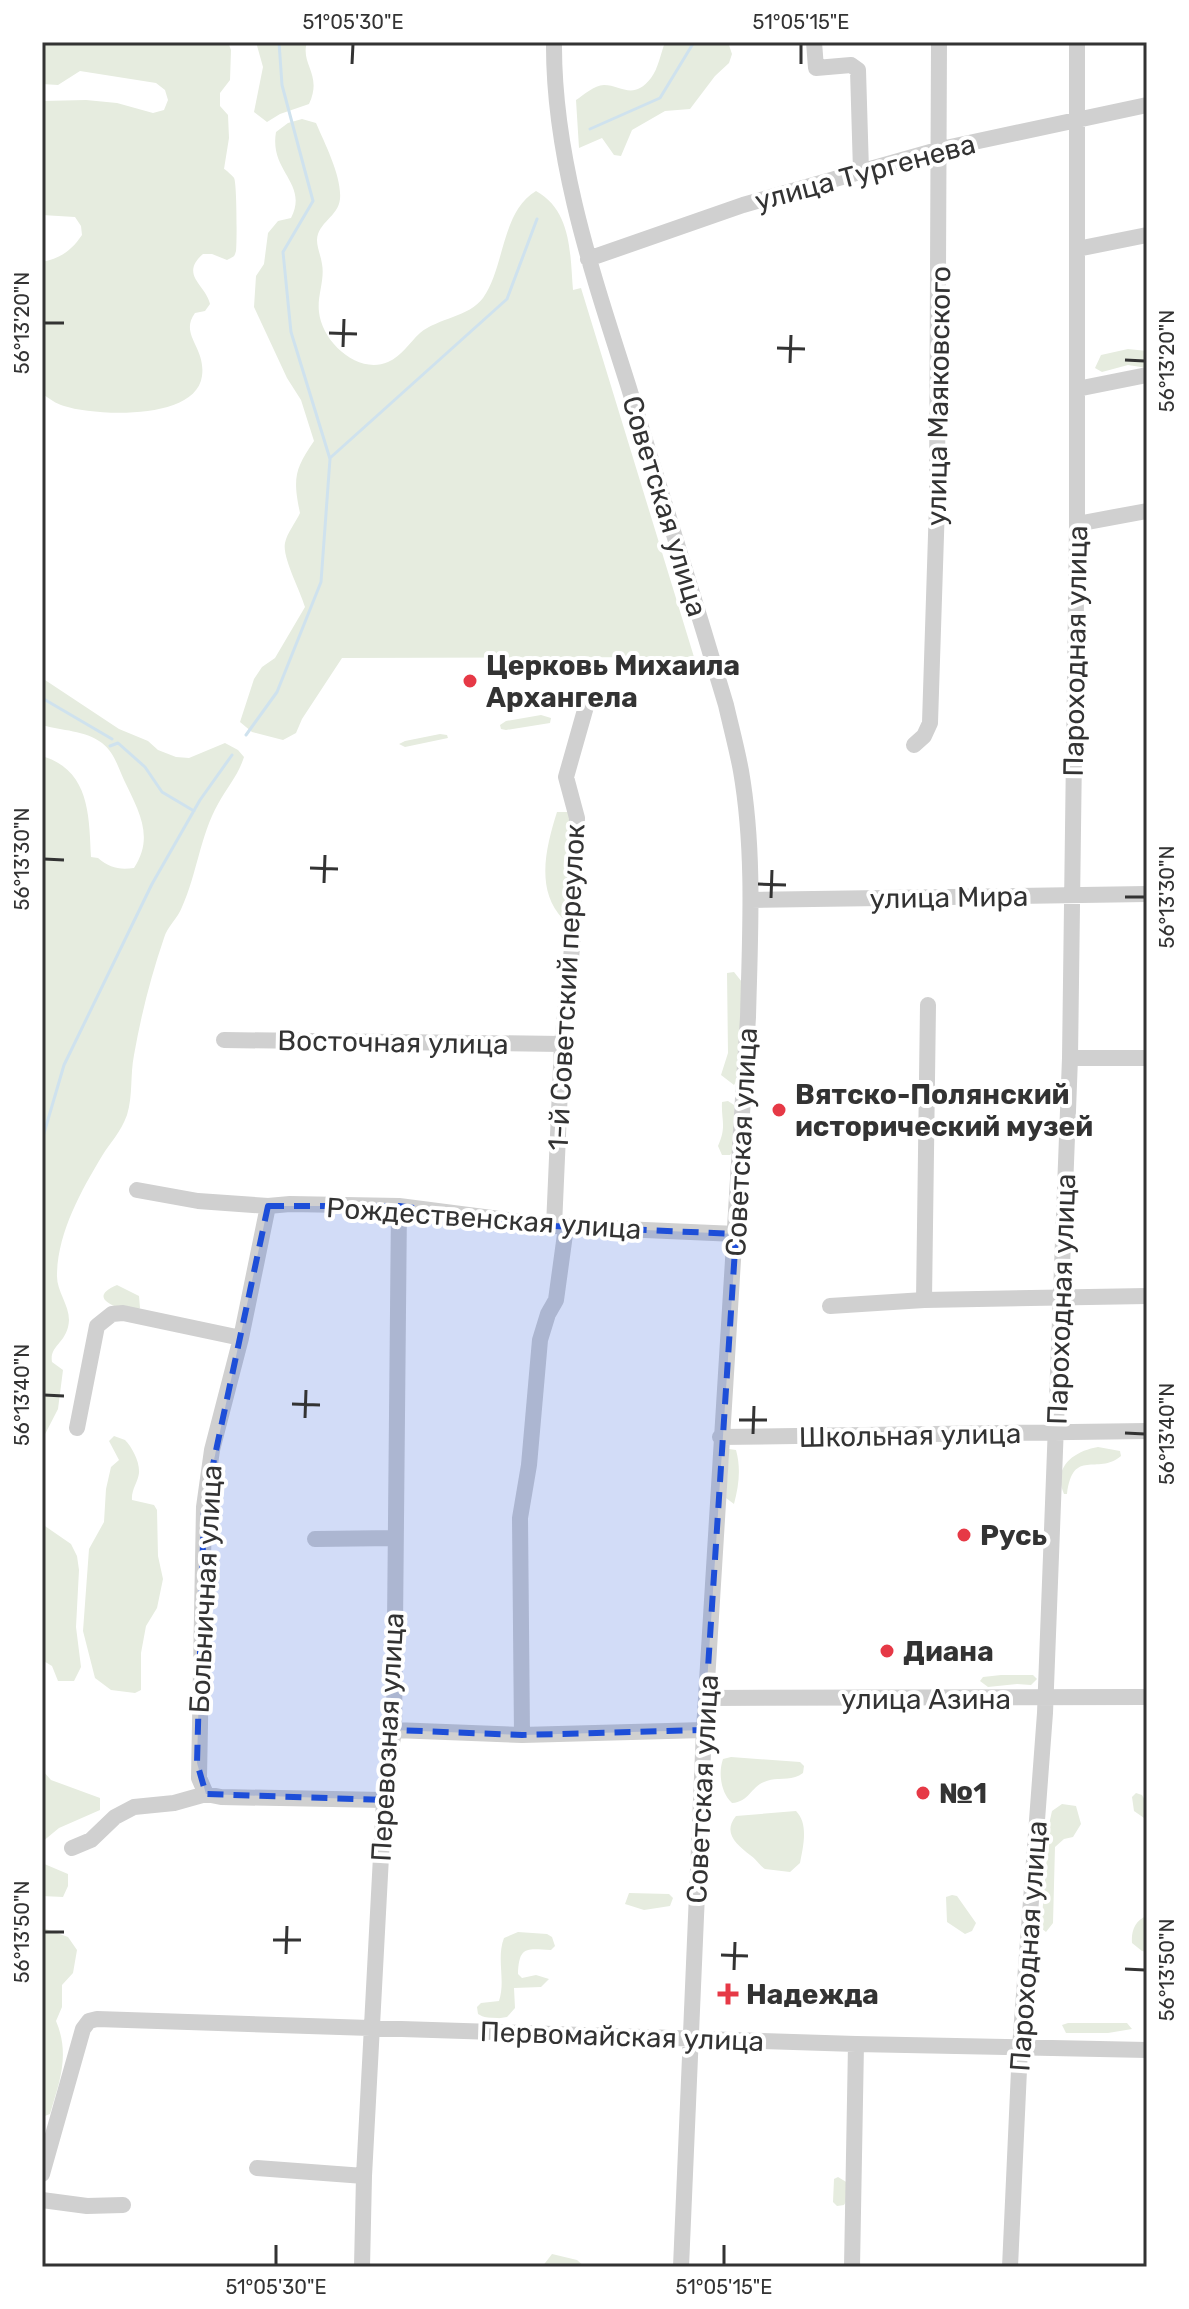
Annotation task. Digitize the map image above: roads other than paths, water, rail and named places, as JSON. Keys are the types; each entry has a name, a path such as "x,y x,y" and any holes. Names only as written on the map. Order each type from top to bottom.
{"street":[{"name":"Советская улица","path":"554,42 565,152 588,259 726,705 741,772 749,848 748,1017 704,1730 681,2267"},
{"path":"814,42 816,68 851,65 858,70 861,171"},
{"name":"улица Маяковского","path":"914,745 924,736 930,723 937,504 941,149 939,42"},
{"name":"Пароходная улица","path":"1010,2267 1020,2048 1045,1699 1063,1297 1073,895 1077,42"},
{"name":"улица Тургенева","path":"588,259 743,205 861,171 941,149 1147,105"},
{"path":"1077,249 1147,235"},
{"path":"1077,389 1147,375"},
{"path":"1077,524 1147,511"},
{"name":"1-й Советский переулок","path":"522,1735 520,1518 529,1465 540,1340 556,1300 560,1226 562,1044 572,948 577,818 566,777 587,703"},
{"name":"улица Мира","path":"751,900 1147,894"},
{"path":"924,1300 928,1005"},
{"name":"Восточная улица","path":"224,1040 562,1044"},
{"path":"1070,1058 1147,1058"},
{"name":"Рождественская улица","path":"137,1190 198,1201 268,1206 399,1206 560,1226 736,1234"},
{"name":"Больничная улица","path":"206,1794 197,1763 204,1507 212,1450 241,1338 268,1206"},
{"name":"Перевозная улица","path":"362,2267 384,1800 394,1730 399,1206"},
{"path":"830,1306 924,1300 1147,1296"},
{"path":"77,1428 97,1326 112,1314 123,1313 241,1338"},
{"name":"Школьная улица","path":"720,1437 1147,1431"},
{"path":"315,1539 395,1538"},
{"name":"улица Азина","path":"706,1698 1147,1697"},
{"path":"394,1730 522,1735 704,1730"},
{"path":"72,1848 91,1840 115,1817 134,1807 174,1803 206,1794 221,1797 384,1800"},
{"name":"Первомайская улица","path":"42,2174 83,2029 89,2021 97,2019 856,2044 1147,2050"},
{"path":"852,2267 856,2044"},
{"path":"257,2168 364,2176"},
{"path":"42,2200 87,2206 123,2205"}],"waterway":[{"path":"246,735 277,692 321,582 330,459 291,332 283,252 313,201 282,85 279,42"},
{"path":"590,129 660,98 694,42"},
{"path":"330,458 507,299 537,219"},
{"path":"42,698 112,739"},
{"path":"110,746 118,743 145,767 162,792 194,811"},
{"path":"42,1140 64,1065 152,884 200,800 232,755"}],"place":[{"name":"Церковь Михаила Архангела","path":"470,681"},
{"name":"Вятско-Полянский исторический музей","path":"779,1110"},
{"name":"Русь","path":"964,1535"},
{"name":"Диана","path":"887,1651"},
{"name":"№1","path":"923,1793"},
{"name":"Надежда","path":"728,1994"}]}
